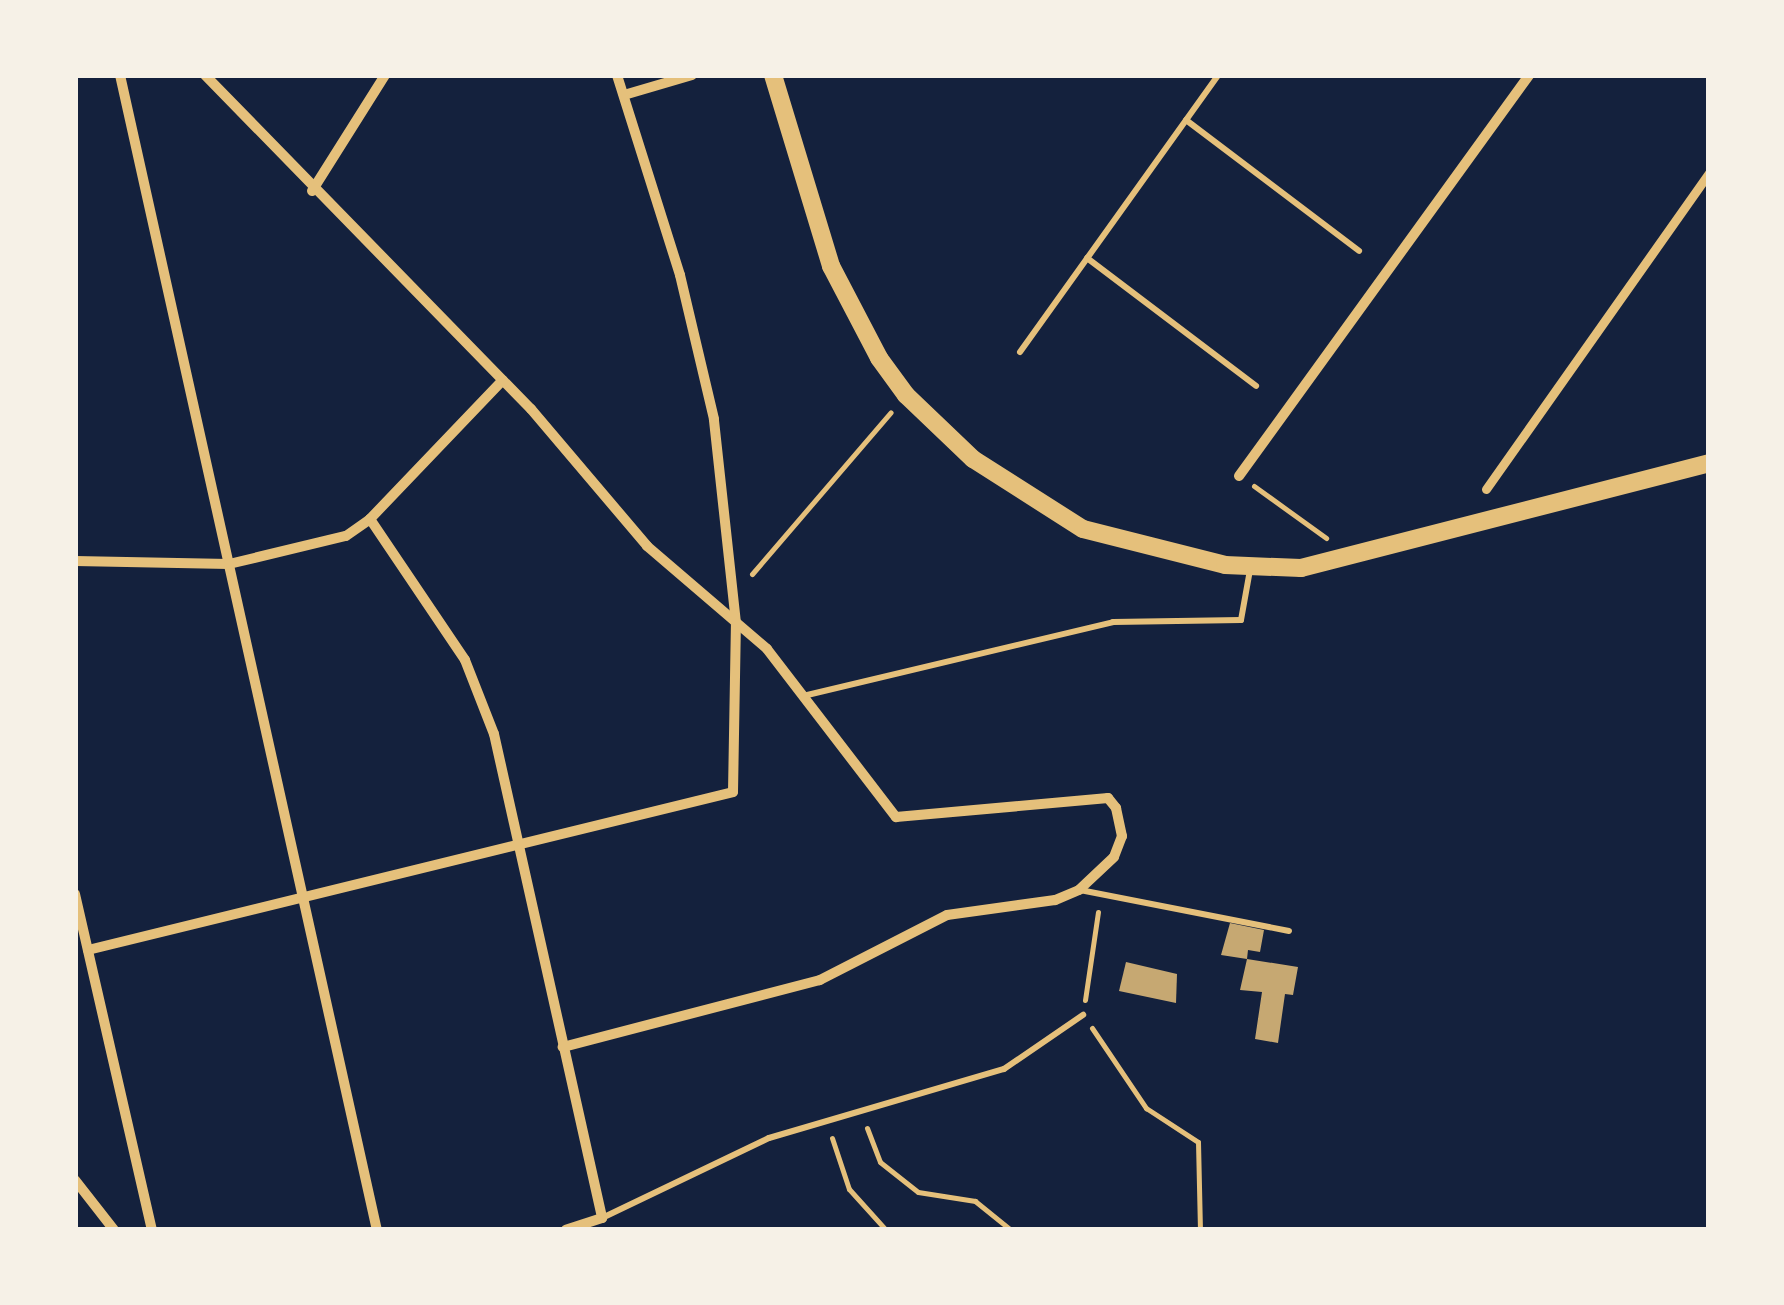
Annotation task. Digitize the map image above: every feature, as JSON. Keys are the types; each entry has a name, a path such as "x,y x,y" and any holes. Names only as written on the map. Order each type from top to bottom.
{"main road":[{"path":"773,75 831,266 862,329 906,394 973,460 1048,511 1130,545 1250,568 1354,558 1709,463"}],"street":[{"path":"120,75 377,1230"},
{"path":"206,75 312,191 503,380 647,546 766,649 896,818 1108,798 1122,836 1108,866 1079,890 1054,900 947,915 820,980 563,1047"},
{"path":"312,191 386,75"},
{"path":"88,950 732,792 736,623 726,496 700,349 617,75"},
{"path":"624,96 692,75"},
{"path":"1239,476 1529,75"},
{"path":"1486,489 1709,173"},
{"path":"75,561 229,564 329,543 370,520 503,380"},
{"path":"370,520 441,621 482,696 602,1218 566,1230"},
{"path":"75,894 152,1230"},
{"path":"75,1180 114,1230"}],"lane":[{"path":"1020,352 1218,75"},
{"path":"1186,120 1358,251"},
{"path":"1088,258 1256,386"},
{"path":"802,696 1112,622 1241,620 1250,568"},
{"path":"1079,890 1289,931"},
{"path":"602,1218 769,1138 1004,1069 1083,1014"}],"path":[{"path":"734,595 906,394"},
{"path":"1239,476 1354,558"},
{"path":"1100,894 1083,1014 1146,1108 1198,1142 1200,1230"},
{"path":"860,1111 880,1162 918,1192 975,1201 1011,1230"},
{"path":"826,1121 849,1189 886,1230"}],"building":[{"path":"1230,923 1264,930 1260,952 1248,950 1247,959 1221,955"},
{"path":"1247,959 1298,967 1293,995 1285,994 1278,1043 1255,1039 1262,992 1240,990"},
{"path":"1126,962 1177,974 1176,1003 1119,991"}]}
